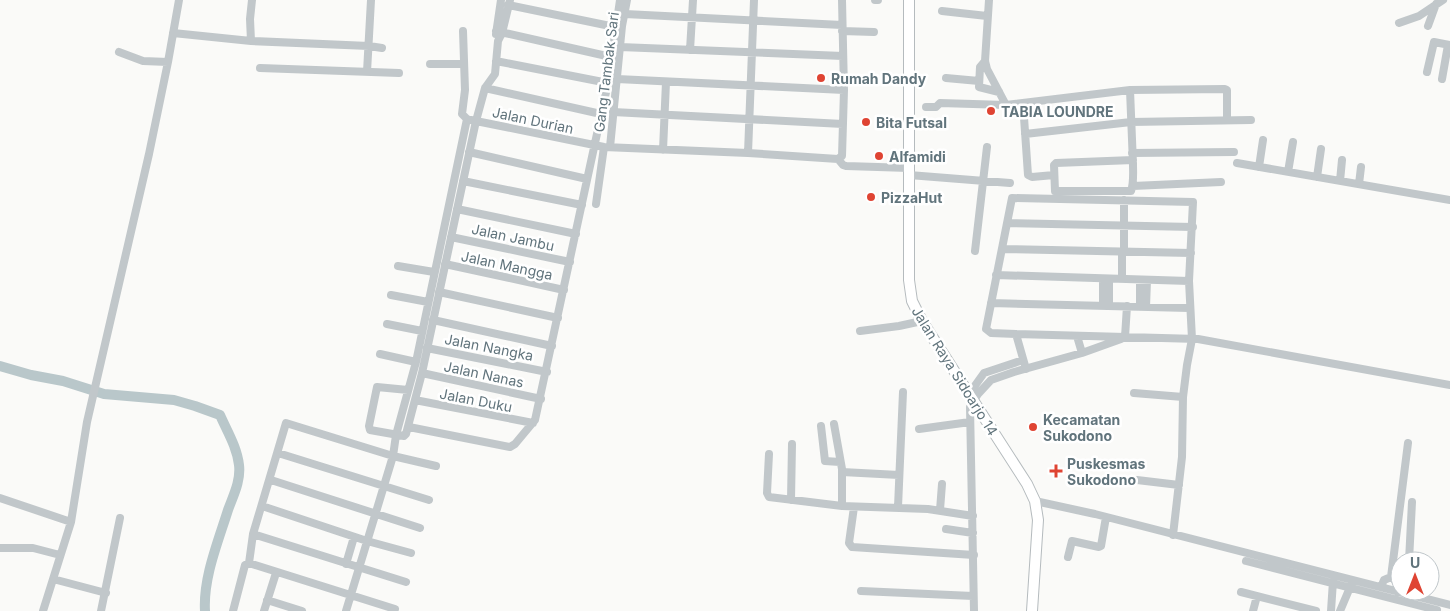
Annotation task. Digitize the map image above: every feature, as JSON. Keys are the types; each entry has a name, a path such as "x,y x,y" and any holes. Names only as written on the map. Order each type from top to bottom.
{"main road":[{"name":"Jalan Raya Sidoarjo 14","path":"908,0 909,280 912,301 922,321 1027,484 1035,501 1038,531 1032,611"}],"street":[{"path":"42,611 71,522 86,422 96,386 168,62 179,0"},
{"path":"251,41 250,19 252,0"},
{"path":"367,72 371,0"},
{"path":"408,390 377,386 369,428 373,431 406,436 409,427 476,121 485,88 495,74 502,0"},
{"path":"409,427 510,447 516,444 533,423 547,372 608,83 620,0"},
{"name":"Gang Tambak Sari","path":"596,204 613,112 627,0"},
{"path":"690,50 693,0"},
{"path":"748,153 754,0"},
{"path":"838,159 842,156 844,90 842,0"},
{"path":"989,0 984,61 1006,105"},
{"path":"1399,23 1418,16 1440,2"},
{"path":"1428,26 1440,2"},
{"path":"499,32 509,3 615,27"},
{"path":"942,11 987,16"},
{"path":"624,14 754,21 874,32"},
{"path":"346,611 393,456 396,435 416,362 467,119 462,114 465,90 463,31"},
{"path":"499,32 611,57"},
{"path":"173,33 251,41 382,48"},
{"path":"1428,72 1434,42 1449,45 1442,78"},
{"path":"620,47 843,56"},
{"path":"119,52 143,61 168,62"},
{"path":"496,61 608,83"},
{"path":"984,61 980,67 980,88 999,92"},
{"path":"430,64 464,64"},
{"path":"260,68 399,73"},
{"path":"946,78 979,81"},
{"path":"617,79 844,90"},
{"path":"663,150 666,82"},
{"path":"485,88 601,114"},
{"path":"926,107 936,107 940,103 1006,105 1130,90 1225,89 1227,90 1227,120"},
{"path":"1130,90 1131,125 1132,156 1133,186 1132,190 1128,192 1057,193 1054,190 1054,165 1058,162 1132,156 1234,152"},
{"path":"1023,103 1028,175 1032,177 1054,175"},
{"path":"613,112 843,124"},
{"name":"Jalan Durian","path":"467,119 594,146 838,159 846,166 1010,183"},
{"path":"1025,134 1089,127 1251,120"},
{"path":"1259,167 1263,140"},
{"path":"1288,172 1292,142"},
{"path":"975,251 987,147"},
{"path":"1317,177 1321,149"},
{"path":"469,152 587,179"},
{"path":"1340,181 1342,160"},
{"path":"1237,163 1450,200"},
{"path":"1359,184 1361,167"},
{"path":"463,181 582,205"},
{"path":"1133,186 1221,182"},
{"path":"1172,535 1182,457 1183,397 1192,338 1189,281 1194,205 1191,202 1013,198 1011,200 986,327 991,333 1192,338 1450,386"},
{"path":"1124,200 1125,279"},
{"path":"458,209 576,234"},
{"path":"1007,223 1193,227"},
{"name":"Jalan Jambu","path":"451,237 570,262"},
{"path":"1002,249 1124,250 1191,253"},
{"name":"Jalan Mangga","path":"446,264 564,290"},
{"path":"398,266 434,272"},
{"path":"996,276 1189,281"},
{"path":"1106,279 1106,306"},
{"path":"1143,307 1144,280"},
{"path":"439,292 558,318"},
{"path":"391,295 428,302"},
{"path":"991,303 1189,308"},
{"path":"1122,337 1124,306"},
{"path":"433,320 552,346"},
{"path":"860,331 922,321"},
{"path":"387,324 422,331"},
{"path":"1016,334 1026,369"},
{"path":"1077,336 1082,353"},
{"path":"971,398 991,380 1082,353 1122,337"},
{"name":"Jalan Nangka","path":"427,348 547,372"},
{"path":"380,354 416,362"},
{"path":"974,611 969,410 971,398 984,373 1023,360"},
{"path":"1012,363 1014,372"},
{"name":"Jalan Nanas","path":"422,373 541,399"},
{"path":"984,373 991,380"},
{"path":"898,507 903,392"},
{"path":"1134,393 1183,397"},
{"name":"Jalan Duku","path":"415,400 533,423"},
{"path":"919,430 970,422"},
{"path":"233,611 246,565 249,563 254,534 286,424 393,456 436,466"},
{"path":"834,424 842,472 842,506"},
{"path":"821,426 825,461 840,462"},
{"path":"1394,551 1408,443"},
{"path":"792,444 792,500"},
{"path":"278,453 429,500"},
{"path":"769,454 768,496 854,507 898,507 940,510 973,516"},
{"path":"842,472 899,475"},
{"path":"271,480 420,528"},
{"path":"1137,480 1179,485"},
{"path":"940,510 942,484"},
{"path":"0,498 71,522"},
{"path":"1035,501 1106,517 1390,590"},
{"path":"1410,551 1412,502"},
{"path":"262,506 367,541 411,553"},
{"path":"854,507 849,544 852,547 974,555"},
{"path":"1068,557 1072,541 1100,547 1106,517"},
{"path":"101,611 120,518"},
{"path":"946,530 973,532"},
{"path":"254,534 406,582"},
{"path":"346,564 354,536"},
{"path":"0,548 33,548 60,555"},
{"path":"1246,561 1436,610"},
{"path":"249,563 396,609"},
{"path":"264,611 276,573"},
{"path":"1331,611 1333,575"},
{"path":"1381,587 1384,580 1390,577"},
{"path":"53,579 106,593"},
{"path":"1340,611 1354,580"},
{"path":"861,591 973,596"},
{"path":"1240,592 1286,607 1316,611"},
{"path":"1253,611 1256,596"},
{"path":"267,600 302,611"},
{"path":"1437,601 1450,605"}],"waterway":[{"path":"0,366 31,375 63,381 104,394 174,400 220,415 236,452 239,477 209,573 206,586 205,611"}],"place":[{"name":"Rumah Dandy","path":"821,78"},
{"name":"TABIA LOUNDRE","path":"991,111"},
{"name":"Bita Futsal","path":"866,122"},
{"name":"Alfamidi","path":"879,156"},
{"name":"PizzaHut","path":"871,197"},
{"name":"Kecamatan Sukodono","path":"1033,427"},
{"name":"Puskesmas Sukodono","path":"1056,471"}]}
